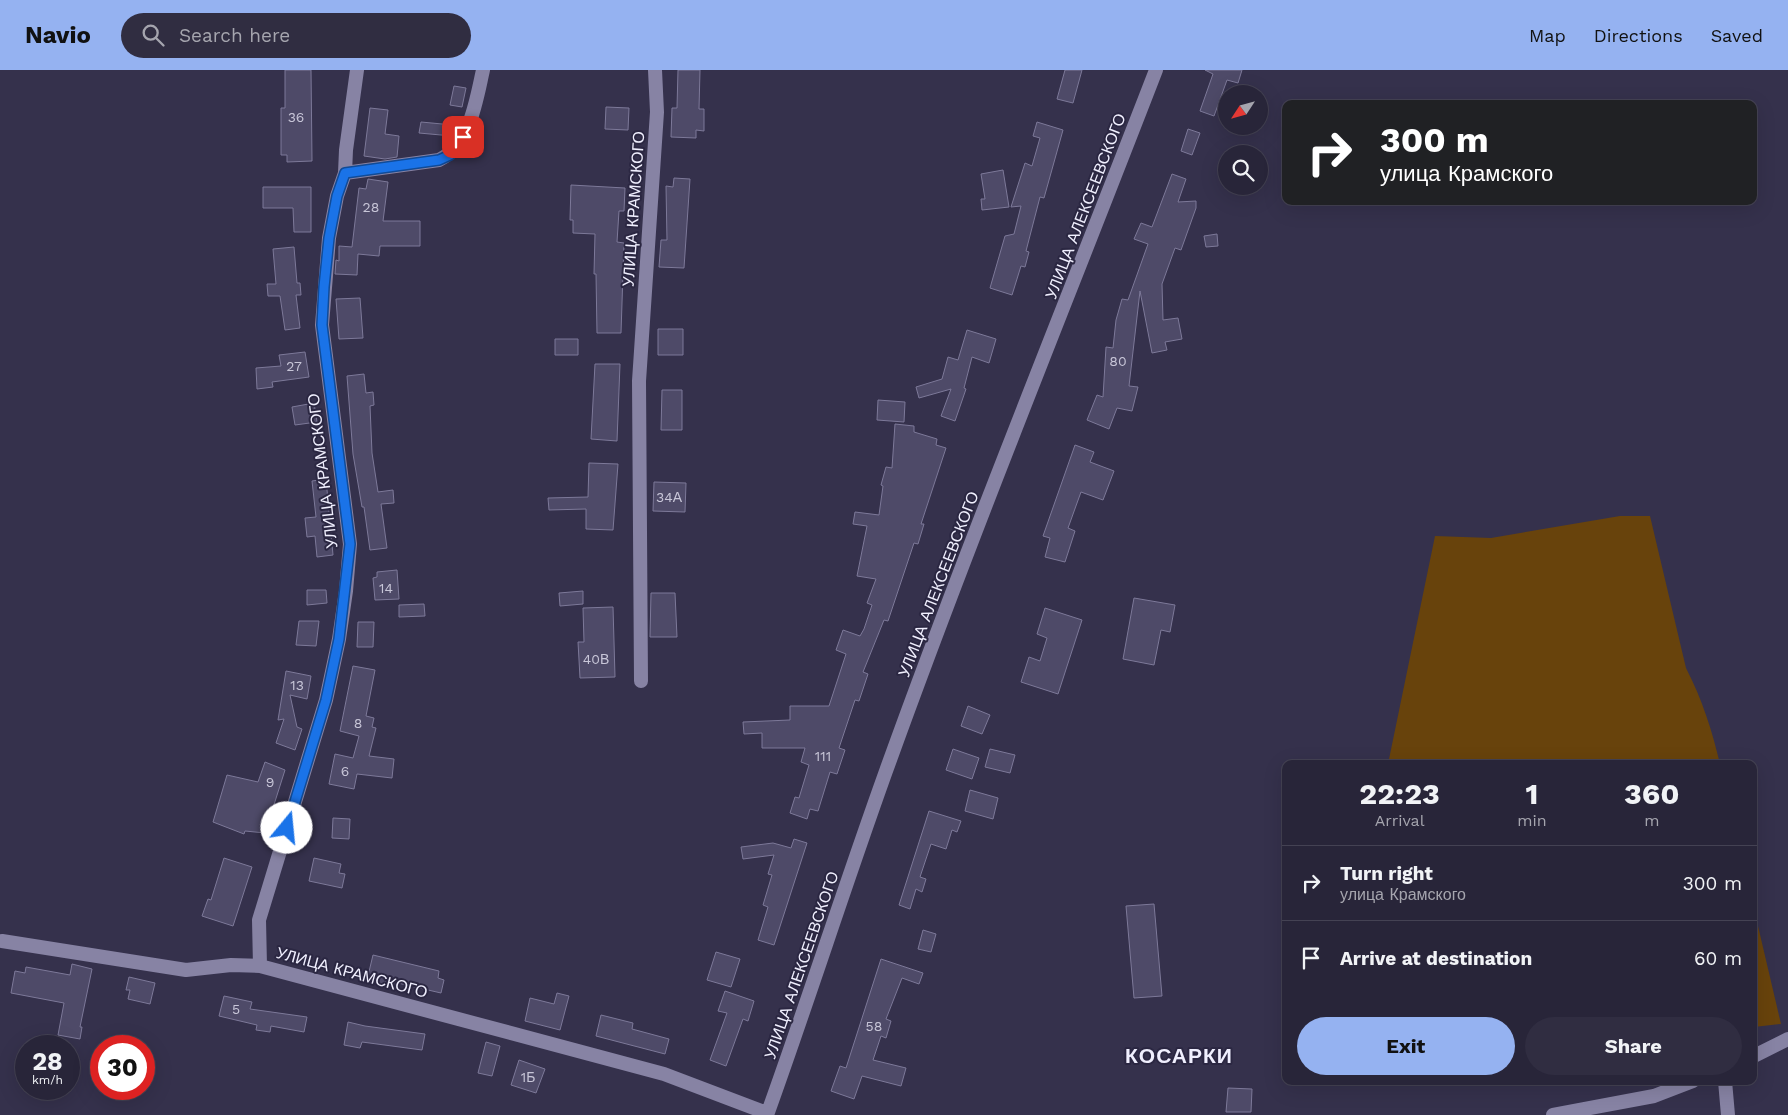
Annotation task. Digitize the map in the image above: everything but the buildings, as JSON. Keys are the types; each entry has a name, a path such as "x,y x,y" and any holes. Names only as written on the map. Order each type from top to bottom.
{"street":[{"name":"УЛИЦА КРАМСКОГО","path":"357,70 346,150 345,173 337,196 329,238 322,325 350,544 346,591 339,639 326,700 260,920 260,966 664,1074 767,1114"},
{"path":"345,173 439,160 450,155 463,137 483,70"},
{"name":"УЛИЦА КРАМСКОГО","path":"641,680 639,381 656,112 655,70"},
{"name":"УЛИЦА АЛЕКСЕЕВСКОГО","path":"767,1114 889,763 971,544 1156,70"},
{"path":"2,941 186,970 231,965 260,966"},
{"path":"1757,1054 1788,1039"},
{"path":"1552,1115 1654,1096 1683,1085"},
{"path":"1725,1085 1728,1115"}],"shaded area":[{"path":"1620,516 1650,516 1686,668 1706,715 1719,760 1389,760 1435,536 1491,538"},
{"path":"1757,922 1781,1024 1757,1027"}],"district":[{"name":"КОСАРКИ","path":"1179,1056"}],"route":[{"path":"287,828 326,700 339,639 350,544 322,325 329,238 337,196 345,173 439,160 450,155 458,147 463,137"}]}
